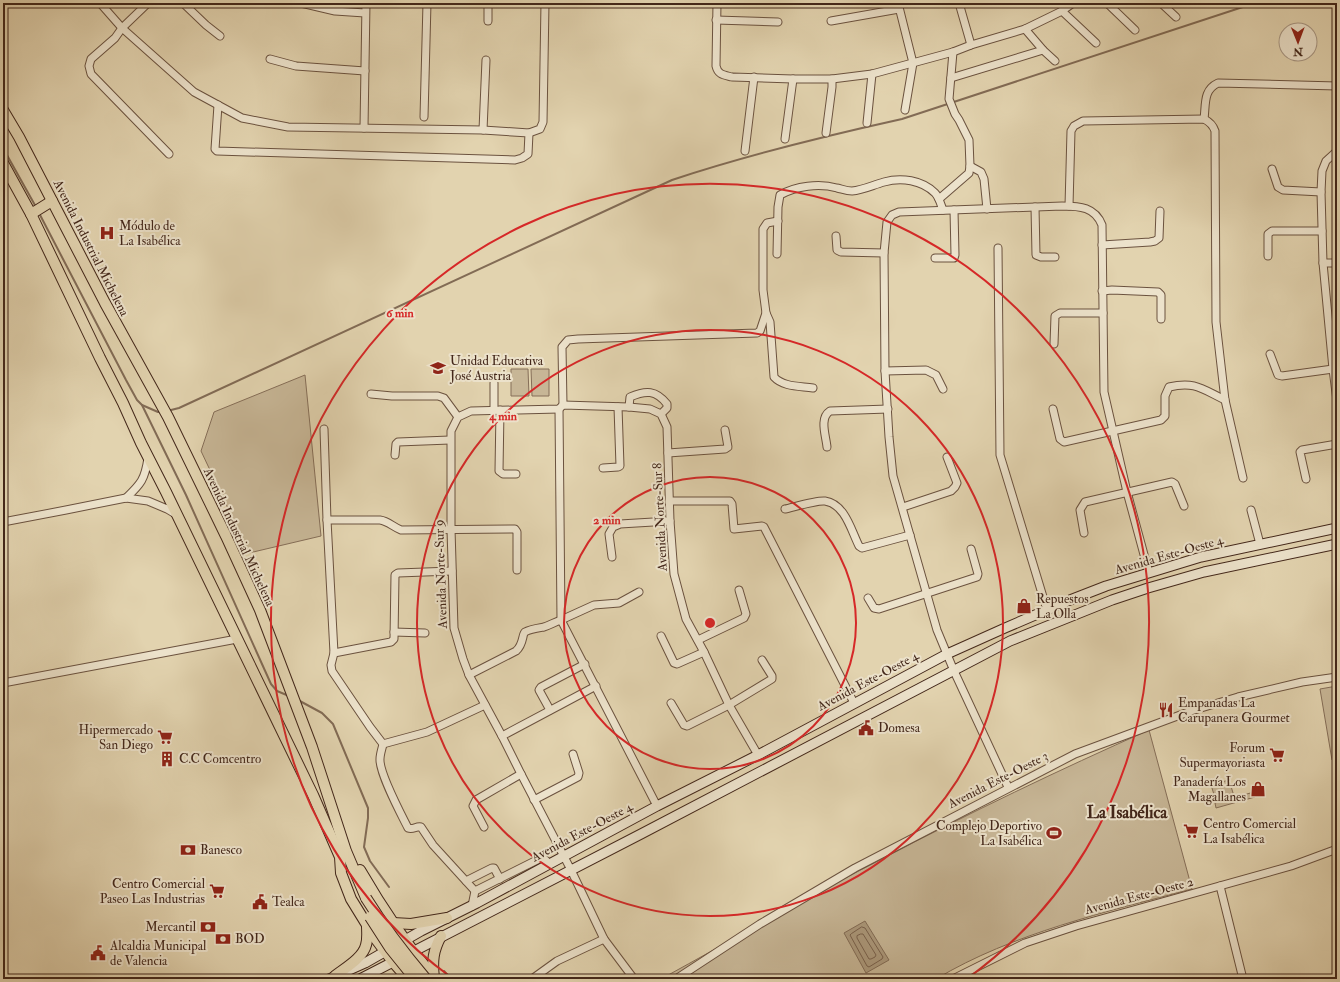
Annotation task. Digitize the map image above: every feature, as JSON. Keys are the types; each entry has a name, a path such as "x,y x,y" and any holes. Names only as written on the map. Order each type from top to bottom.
{"main road":[{"name":"Avenida Industrial Michelena","path":"3,110 50,203 163,408 226,536 260,610 300,715 344,857 341,874 352,899 367,926 385,952 408,979"},
{"name":"Avenida Industrial Michelena","path":"3,163 33,213 148,457 344,857 357,865 377,899 432,979"},
{"path":"33,213 50,203"},
{"name":"Avenida Este-Oeste 4","path":"332,978 385,952 442,920 472,906 657,806 758,755 947,654 1106,586 1201,557 1337,528"},
{"path":"360,979 1010,641 1104,603 1141,590 1204,572 1337,544"},
{"path":"344,857 374,923 390,948 415,979"},
{"path":"363,898 397,944 432,979"},
{"path":"393,923 411,924 442,920"},
{"path":"332,978 362,952 366,945 367,926"},
{"path":"432,979 434,953 441,936"}],"street":[{"path":"100,3 122,28 194,92 242,118 288,127 483,130 529,133 540,129 543,122 545,3"},
{"path":"148,3 122,28 115,38 91,59 89,66 91,74 169,154"},
{"path":"183,3 220,36"},
{"path":"301,3 335,11 365,13"},
{"path":"364,128 366,3"},
{"path":"424,116 426,3"},
{"path":"488,3 488,21"},
{"path":"717,3 717,71 722,75 793,79 832,79 872,74 913,63 1025,29 1062,11 1073,3"},
{"path":"959,3 971,45"},
{"path":"1107,3 1135,30"},
{"path":"1163,4 1176,17"},
{"path":"831,21 899,6 913,63 905,110"},
{"path":"1062,11 1096,43"},
{"path":"716,20 778,22"},
{"path":"1025,29 1043,50 1055,61"},
{"path":"951,78 1043,50"},
{"path":"938,199 969,173 970,166 969,140 949,99 953,52"},
{"path":"270,59 296,66 365,71"},
{"path":"483,130 486,60"},
{"path":"867,123 872,74"},
{"path":"745,151 754,77"},
{"path":"785,139 793,79"},
{"path":"826,133 832,79"},
{"path":"1204,119 1207,92 1211,86 1218,83 1337,86"},
{"path":"218,105 215,149 217,151 515,160 528,154 529,133"},
{"path":"1069,206 1072,131 1078,123 1082,121 1204,119 1210,122 1215,131 1216,322 1224,400 1243,478"},
{"path":"1337,151 1326,161 1322,171 1321,192 1323,263 1337,400"},
{"path":"970,166 981,172 984,179 987,209"},
{"path":"1272,169 1278,187 1283,190 1321,192"},
{"path":"777,254 778,207 780,195 788,191 809,187 829,187 845,191 853,191 884,182 907,180 918,182 936,194 943,210"},
{"path":"1008,787 954,671 938,630 893,476 885,371 884,253 887,222 892,215 899,212 1069,206 1089,209 1099,217 1102,225 1104,392 1127,492 1149,573"},
{"path":"1035,207 1036,255 1041,257 1055,257"},
{"path":"935,258 954,258 954,210"},
{"path":"1102,245 1155,241 1159,238 1160,211"},
{"path":"778,221 769,221 764,226 762,233 763,290 766,313 770,322 774,376 778,381 785,384 813,388"},
{"path":"1268,256 1268,234 1272,231 1322,231"},
{"path":"836,236 837,250 841,252 884,253"},
{"path":"998,248 1000,455 1047,610"},
{"path":"1323,263 1337,263"},
{"path":"1102,291 1158,292 1162,295 1161,319"},
{"path":"1054,344 1055,316 1060,313 1103,312"},
{"path":"657,806 561,620 562,347 568,340 578,339 757,333 763,325 766,313"},
{"path":"1270,354 1278,375 1282,376 1333,369"},
{"path":"885,371 926,370 936,375 943,389"},
{"path":"494,383 497,410 499,471 503,474 516,474"},
{"path":"1053,409 1061,441 1064,442 1161,420 1165,416 1165,396 1169,387 1186,384 1194,385 1224,400"},
{"path":"371,394 392,396 438,396 444,398 458,417 471,411 561,407 629,407 650,409 661,414 667,408 667,404 660,395 652,392 639,393 630,397 629,407"},
{"path":"603,468 620,466 618,407"},
{"path":"827,447 824,419 826,414 830,411 888,410"},
{"name":"Avenida Norte-Sur 8","path":"661,414 667,427 669,501 674,574 686,619 698,640 729,705 758,755"},
{"name":"Avenida Norte-Sur 9","path":"458,417 451,431 450,440 454,628 469,675 484,705 502,736 520,774 571,870 604,939 634,979"},
{"path":"324,429 334,653 331,665 332,671 383,744 380,767 408,828 410,829 418,826 421,828 433,845 443,854 475,891"},
{"path":"668,453 725,449 728,447 725,430"},
{"path":"395,455 396,444 398,442 450,440"},
{"path":"1306,479 1300,452 1302,450 1337,444"},
{"path":"126,498 138,486 146,473 148,457"},
{"path":"903,507 951,490 955,487 957,482 947,457"},
{"path":"1084,533 1080,510 1085,502 1172,482 1175,484 1184,506"},
{"path":"3,522 126,498 148,501 167,509 178,516"},
{"path":"669,501 730,502 732,504 734,529 764,527 854,703"},
{"path":"785,509 824,501 836,504 844,513 859,546 862,548 910,535"},
{"path":"1251,510 1260,544"},
{"path":"327,520 385,520 395,528 401,530 514,529 517,532 518,570"},
{"path":"612,557 609,534 613,526 620,524 670,522"},
{"path":"868,598 874,608 879,609 977,577 978,574 971,549"},
{"path":"334,653 391,642 394,639 395,575 398,573 452,571"},
{"path":"698,640 744,618 746,614 739,590"},
{"path":"469,675 516,651 520,647 523,640 523,634 526,631 546,626 594,605 619,603 639,592"},
{"path":"394,632 425,633"},
{"path":"661,636 674,663 676,664 704,652"},
{"path":"3,683 237,639"},
{"path":"671,703 684,725 687,726 729,705 772,679 772,676 762,660"},
{"path":"550,710 539,690 541,687 585,664"},
{"name":"Avenida Este-Oeste 3","path":"676,979 766,920 855,868 1008,787 1075,754 1191,711 1238,697 1302,682 1337,677"},
{"path":"502,736 596,686"},
{"path":"383,744 427,732 484,705"},
{"path":"534,800 578,777 579,773 573,754"},
{"path":"484,827 473,806 476,800 520,774"},
{"name":"Avenida Este-Oeste 2","path":"952,979 1025,943 1076,926 1290,866 1337,849"},
{"path":"475,891 539,859 542,858 550,864"},
{"path":"466,881 492,868 494,868 500,879"},
{"path":"1220,886 1244,979"},
{"path":"472,906 475,891"},
{"path":"532,979 557,961 604,939"}],"shaded area":[{"path":"511,369 528,369 529,396 511,396"},
{"path":"531,369 549,369 549,396 532,396"},
{"path":"305,375 321,536 249,553 201,451 214,412"},
{"path":"1337,686 1337,759 1332,760 1320,689"},
{"name":"Complejo Deportivo La Isabélica","path":"1149,730 1192,889 1094,915 1028,936 966,963 936,979 661,979 798,903 948,825 1014,792"},
{"path":"1229,780 1234,796 1216,801 1211,785"},
{"path":"1254,792 1255,797 1216,808 1215,803"}],"water":[{"path":"865,921 889,960 866,973 844,933"}],"waterway":[{"path":"167,411 179,408 672,180 786,146 902,119 1255,3"},
{"path":"3,148 36,207"},
{"path":"39,213 126,380 137,400 142,405 186,495 271,684 277,691 289,696"},
{"path":"142,405 161,412"},
{"path":"298,700 322,713 333,724 368,808 364,847 370,861 389,887"},
{"path":"444,971 451,979"}],"place":[{"name":"Módulo de La Isabélica","path":"107,233"},
{"name":"Unidad Educativa José Austria","path":"438,368"},
{"name":"Repuestos La Olla","path":"1024,606"},
{"name":"Empanadas La Carupanera Gourmet","path":"1166,710"},
{"name":"Domesa","path":"866,728"},
{"name":"Hipermercado San Diego","path":"165,737"},
{"name":"Forum Supermayoriasta","path":"1277,755"},
{"name":"C.C Comcentro","path":"167,759"},
{"name":"Panadería Los Magallanes","path":"1258,789"},
{"name":"Centro Comercial La Isabélica","path":"1191,831"},
{"name":"Complejo Deportivo La Isabélica","path":"1054,833"},
{"name":"Banesco","path":"188,850"},
{"name":"Centro Comercial Paseo Las Industrias","path":"217,891"},
{"name":"Tealca","path":"260,902"},
{"name":"Mercantil","path":"208,927"},
{"name":"BOD","path":"223,939"},
{"name":"Alcaldia Municipal de Valencia","path":"98,953"}],"district":[{"name":"La Isabélica","path":"1127,812"}]}
